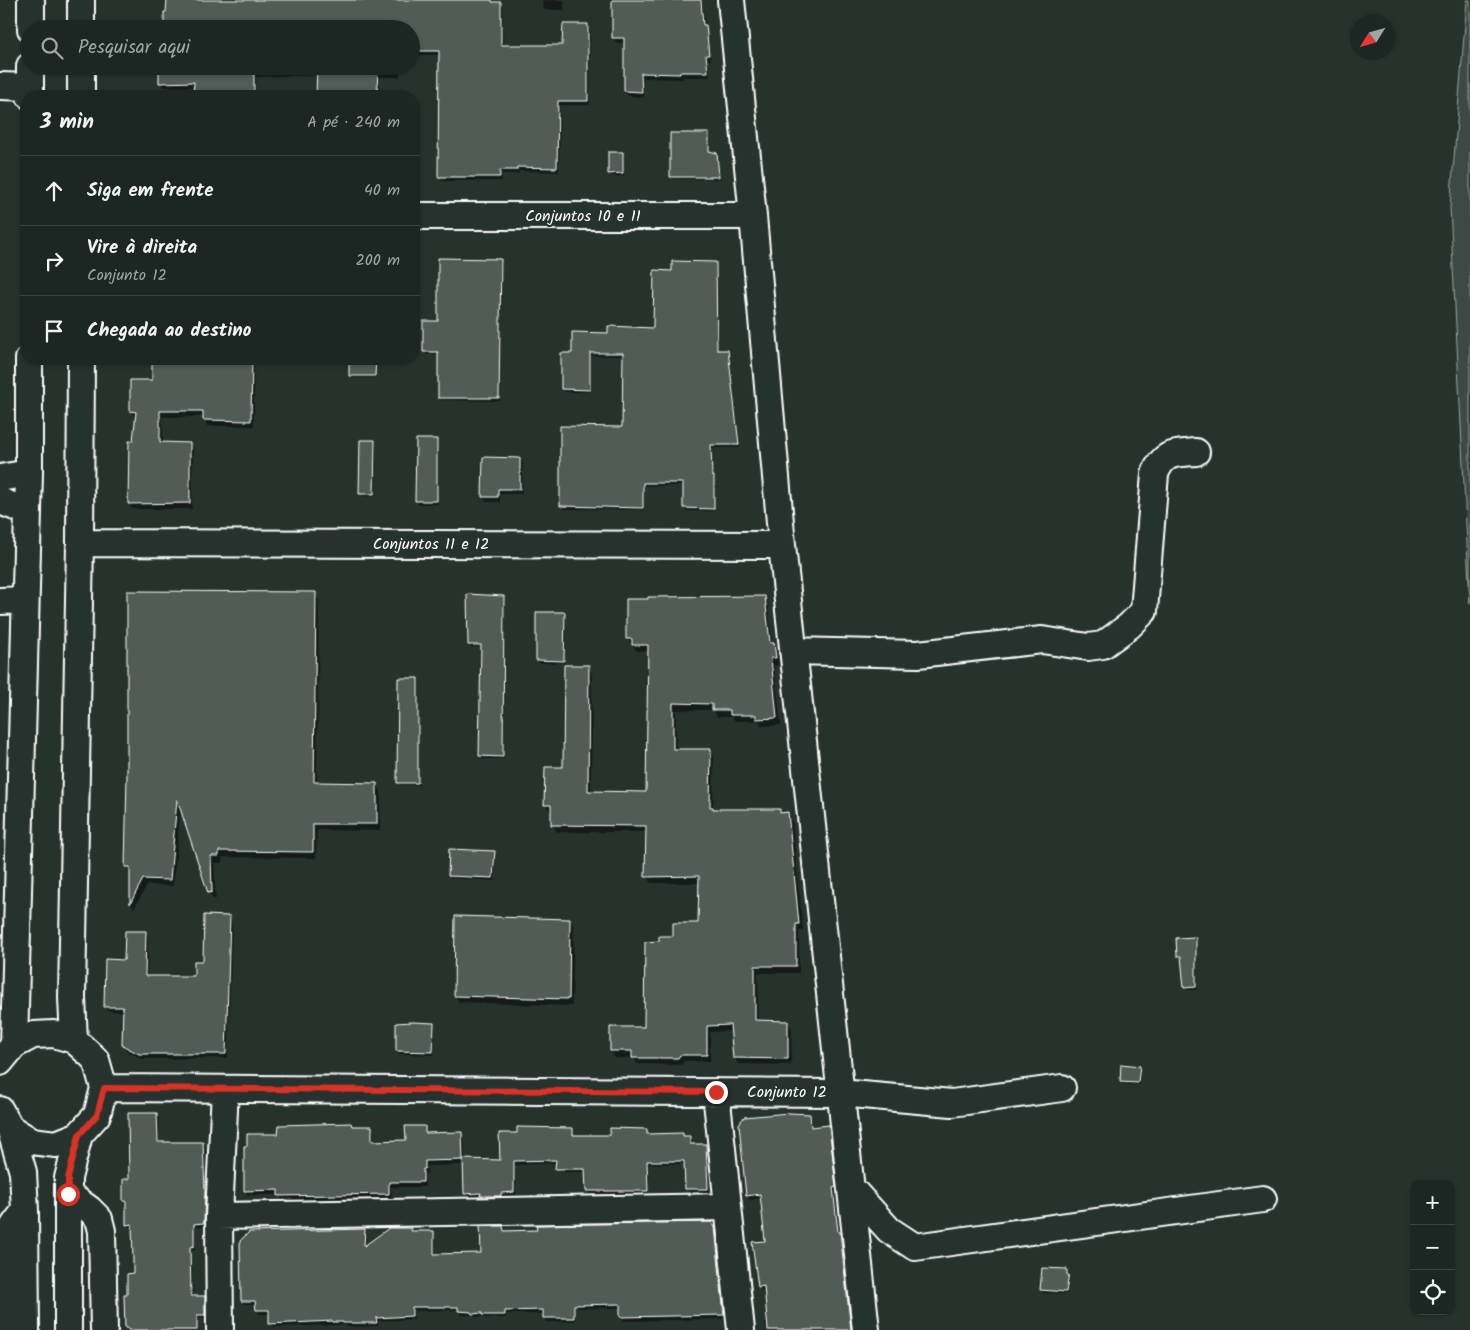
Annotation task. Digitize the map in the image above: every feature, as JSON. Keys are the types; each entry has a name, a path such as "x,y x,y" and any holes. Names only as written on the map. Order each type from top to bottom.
{"street":[{"path":"31,0 31,20"},
{"path":"81,0 81,20"},
{"path":"731,0 753,216 782,545 866,1330"},
{"path":"81,75 81,90"},
{"path":"0,86 30,83"},
{"name":"Conjuntos 10 e 11","path":"420,216 753,216"},
{"path":"7,1053 13,600 28,512 29,365"},
{"path":"74,1040 72,998 80,543 80,365"},
{"path":"793,651 918,654 1042,640 1088,647 1103,644 1130,626 1144,611 1155,474 1159,462 1169,454 1196,452"},
{"path":"0,478 29,473"},
{"path":"0,501 28,512"},
{"name":"Conjuntos 11 e 12","path":"80,543 782,545"},
{"path":"5,1119 31,1141 56,1144 79,1135 97,1115 104,1088 96,1060 74,1040 54,1034 33,1036 7,1053"},
{"name":"Conjunto 12","path":"104,1088 840,1092 952,1102 1062,1088"},
{"path":"220,1330 219,1216 225,1089"},
{"path":"716,1092 741,1330 722,1330"},
{"path":"5,1119 23,1172 26,1330"},
{"path":"68,1330 68,1178 79,1135"},
{"path":"851,1188 889,1230 915,1247 1263,1199"},
{"path":"68,1194 89,1209 99,1219 102,1231 104,1330"},
{"path":"219,1216 728,1207"},
{"path":"3,1330 4,1255 7,1239 16,1221 25,1211"}],"shaded area":[{"path":"1467,0 1470,0 1470,603 1450,207"}],"building":[{"path":"167,0 492,0 492,2 501,2 501,45 562,45 563,24 588,24 588,101 558,101 557,168 517,167 517,170 500,170 500,177 438,177 439,51 420,51 420,20 164,20 164,12 166,12"},
{"path":"612,0 701,0 703,25 706,25 709,55 706,55 708,72 680,72 680,74 641,73 642,92 624,91 624,38 612,38"},
{"path":"159,75 254,75 254,90 193,90 194,82 159,83"},
{"path":"317,75 378,75 377,90 316,90"},
{"path":"670,133 709,133 709,151 717,153 719,177 670,177"},
{"path":"608,152 623,152 623,173 608,174"},
{"path":"438,258 501,259 499,398 438,398 438,352 423,352 423,321 438,321"},
{"path":"672,261 716,262 717,350 728,350 739,445 711,445 712,476 714,476 714,509 683,508 683,483 643,483 643,508 560,506 560,426 622,427 623,353 590,353 590,390 561,389 561,353 572,353 572,332 608,333 608,326 653,328 654,270 672,271"},
{"path":"152,365 252,365 251,421 203,420 203,411 160,411 160,442 190,443 190,503 128,504 129,441 133,441 136,412 130,411 130,380 152,380"},
{"path":"349,365 376,365 375,376 349,376"},
{"path":"416,439 437,439 437,501 415,501"},
{"path":"360,440 375,440 374,494 359,494"},
{"path":"483,457 520,458 520,489 498,489 498,497 482,497"},
{"path":"127,591 316,592 314,782 377,783 377,824 313,824 313,852 219,851 219,856 211,856 212,892 208,893 177,799 170,880 143,879 130,904 130,867 125,867"},
{"path":"467,594 504,596 503,757 479,756 481,645 468,645"},
{"path":"765,596 770,643 774,643 776,658 771,658 777,718 756,719 756,715 730,715 730,710 712,710 712,704 673,703 673,749 711,749 710,807 713,807 713,809 780,809 780,813 788,812 799,924 796,924 796,966 755,966 755,1020 788,1021 788,1059 733,1058 730,1025 707,1026 707,1055 680,1055 678,1058 632,1058 632,1051 610,1051 610,1027 644,1027 645,942 659,941 659,936 673,936 673,923 698,923 699,876 645,877 646,826 551,825 551,805 544,805 545,767 563,767 564,665 589,665 588,791 646,792 648,645 632,645 632,639 626,639 626,599 648,599 648,597"},
{"path":"536,612 565,612 564,661 536,660"},
{"path":"398,678 418,678 418,783 397,783"},
{"path":"449,849 495,851 493,878 448,876"},
{"path":"204,915 230,916 226,1054 139,1054 122,1045 123,1007 104,1007 105,959 124,960 125,931 146,931 145,976 194,976 194,961 203,961"},
{"path":"455,916 570,919 569,999 454,996"},
{"path":"1196,937 1196,987 1184,988 1181,956 1177,956 1176,938"},
{"path":"396,1023 434,1023 433,1052 396,1051"},
{"path":"1121,1064 1140,1066 1138,1083 1120,1082"},
{"path":"128,1113 157,1113 158,1142 203,1142 204,1223 194,1224 194,1246 190,1247 191,1296 205,1296 205,1315 197,1315 197,1330 128,1330 128,1328 125,1328 124,1295 127,1295 127,1274 133,1273 132,1224 126,1225 126,1201 123,1201 123,1179 129,1179"},
{"path":"789,1113 810,1114 811,1127 829,1125 836,1187 833,1188 851,1330 768,1330 764,1286 758,1287 752,1242 765,1241 760,1194 746,1196 739,1124 744,1117"},
{"path":"351,1123 352,1126 372,1126 372,1141 406,1140 405,1126 425,1126 425,1133 462,1132 463,1160 425,1161 423,1182 389,1182 389,1194 278,1196 278,1190 244,1191 244,1146 247,1146 247,1134 278,1134 279,1125"},
{"path":"517,1127 573,1128 573,1135 610,1135 610,1128 647,1129 647,1134 683,1133 683,1136 690,1136 690,1144 706,1144 708,1189 685,1189 684,1161 647,1161 648,1191 586,1191 585,1169 555,1169 556,1160 514,1161 514,1192 501,1193 501,1196 480,1196 481,1193 464,1194 463,1159 500,1160 499,1133 517,1133"},
{"path":"711,1222 715,1227 724,1315 620,1317 620,1304 574,1305 574,1318 543,1318 543,1310 505,1311 505,1315 482,1315 482,1313 472,1314 471,1312 458,1311 458,1307 412,1307 412,1316 376,1318 377,1323 343,1323 333,1321 269,1324 269,1310 256,1310 255,1301 241,1301 240,1241 249,1232 365,1229 364,1246 389,1228 411,1228 411,1231 434,1231 434,1254 481,1253 480,1226 503,1226 504,1231 537,1230 536,1225"},
{"path":"1042,1268 1067,1269 1067,1275 1069,1275 1066,1292 1040,1290"}],"route":[{"path":"68,1194 68,1178 79,1135 97,1115 104,1088 716,1092"}]}
